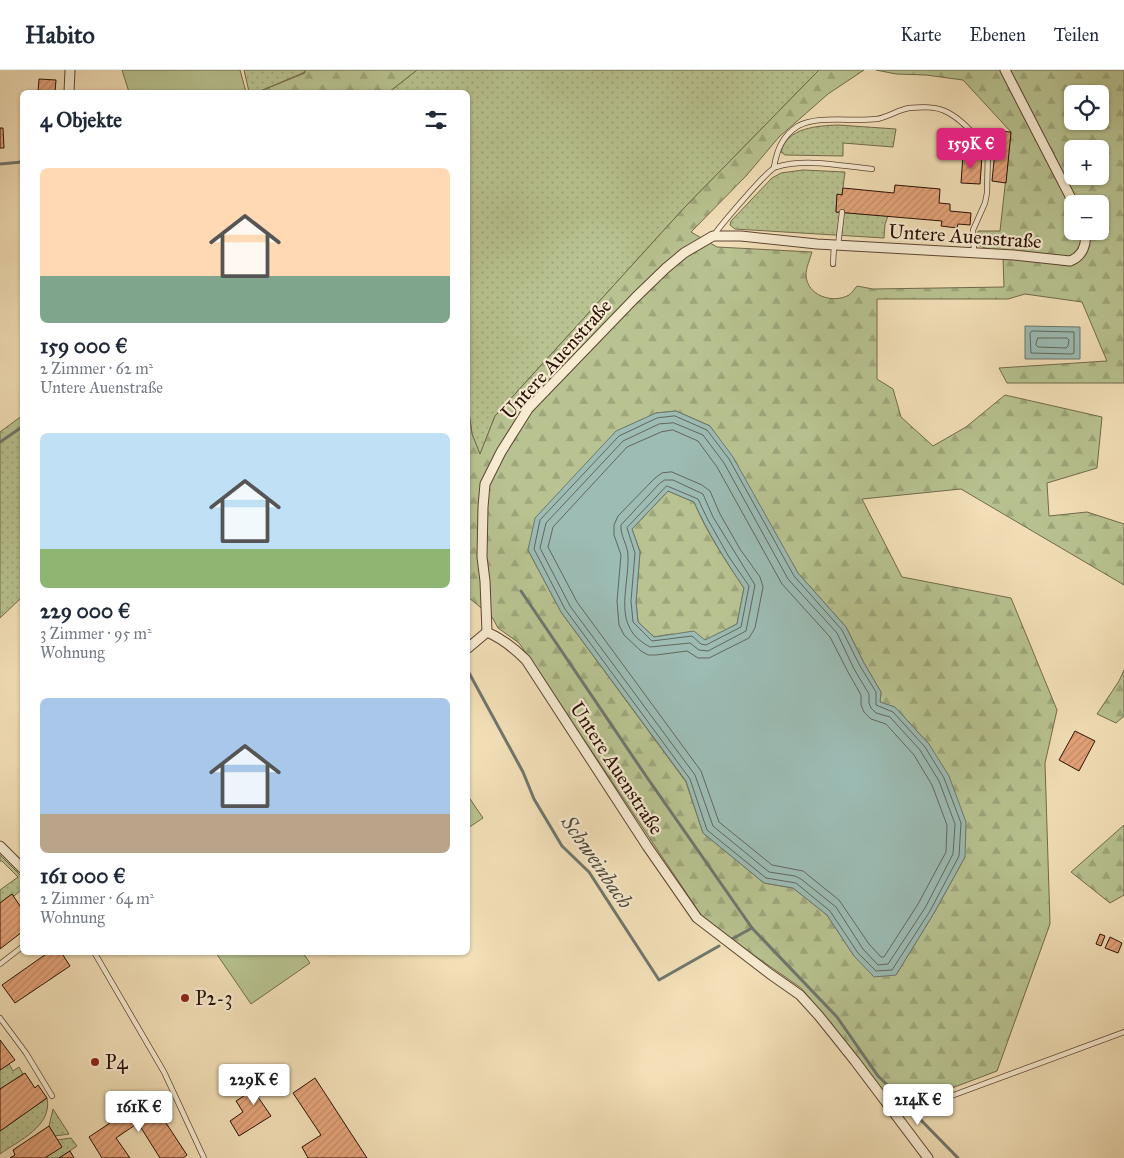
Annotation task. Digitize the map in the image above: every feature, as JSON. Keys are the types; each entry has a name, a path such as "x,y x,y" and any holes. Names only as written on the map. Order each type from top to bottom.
{"street":[{"path":"70,70 70,90"},
{"path":"1005,70 1069,195"},
{"name":"Untere Auenstraße","path":"928,1158 819,1016 800,995 697,918 647,846 526,660 514,647 487,632 482,557 483,507 486,484 509,438 528,409 648,286 684,253 714,236 741,236 836,245 1014,255 1070,261 1075,259 1084,247 1086,240"},
{"path":"470,646 487,632"},
{"path":"0,846 20,866"}],"lane":[{"path":"714,236 724,221 774,167 776,153 782,141 790,132 806,123 825,120 878,119 908,108 929,107 946,111 972,132 988,150 987,193 985,203 973,230 974,253"},
{"path":"774,167 811,162 872,169"},
{"path":"833,264 842,212"},
{"path":"0,964 20,949"},
{"path":"96,955 164,1072 204,1158"},
{"path":"0,1018 26,1053 52,1096"},
{"path":"890,1109 916,1109 1124,1032"}],"green space":[{"path":"122,70 240,70 245,90 128,90"},
{"path":"244,70 305,70 305,72 263,90 249,90"},
{"path":"305,70 417,70 392,90 263,90 305,73"},
{"path":"417,70 819,70 684,208 495,416 480,455 472,434 470,420 470,90 392,90"},
{"path":"819,70 864,70 828,94 779,137 746,176 691,232 717,247 812,252 806,272 807,282 816,293 836,299 849,295 857,286 873,289 1004,287 1003,256 978,245 978,231 1000,231 1011,132 963,80 926,75 896,74 876,70 1124,70 1124,383 1007,383 999,368 1107,361 1082,302 1025,294 1008,299 877,299 877,379 893,389 901,417 933,446 966,427 1005,395 1102,417 1097,468 1047,483 1049,516 1087,512 1124,524 1124,585 961,489 862,499 902,577 1011,598 1057,710 1045,763 1050,924 997,1071 915,1102 898,1103 888,1100 827,1019 801,988 738,944 701,915 519,643 498,628 492,617 470,599 470,420 472,434 480,454 495,416 684,208","holes":["676,411 710,426 798,573 846,627 881,692 880,703 895,707 929,744 965,857 934,913 896,975 854,956 827,915 793,888 764,883 703,833 686,782 561,612 528,550 656,413"]},
{"path":"838,125 896,129 893,147 843,143 843,156 785,155 781,152 784,144 790,137 804,129"},
{"path":"803,170 845,172 842,195 837,195 836,212 888,216 885,224 884,238 735,229 730,225 731,221 772,178 781,173"},
{"path":"19,418 20,599 0,618 0,432"},
{"path":"668,491 694,502 723,557 744,588 737,624 704,641 672,634 654,637 638,622 636,602 640,552 632,529"},
{"path":"1124,670 1124,716 1116,723 1097,714"},
{"path":"470,799 483,818 470,827"},
{"path":"1124,825 1124,895 1110,903 1071,872"},
{"path":"0,855 20,875 20,891 0,903 0,890 18,877 0,861"},
{"path":"217,955 304,955 310,963 251,1004"},
{"path":"9,1064 13,1071 19,1067 23,1074 0,1089 0,1070"},
{"path":"47,1098 45,1117 40,1125 0,1154 0,1131"},
{"path":"53,1109 69,1134 55,1136 49,1126"},
{"path":"71,1138 77,1146 59,1158 45,1158 57,1140"}],"water":[{"path":"1025,326 1080,327 1080,359 1025,359"},
{"path":"676,411 710,426 733,457 798,573 846,627 881,692 880,702 895,707 929,744 949,776 966,822 965,857 934,913 896,975 874,977 854,956 827,915 793,888 764,883 703,833 686,781 561,612 528,550 535,518 616,431 656,413","holes":["668,491 694,502 717,546 744,588 737,624 705,640 694,631 654,637 638,622 636,602 640,552 632,529"]}],"building":[{"path":"39,79 56,80 55,90 38,90"},
{"path":"0,128 3,128 4,148 0,148"},
{"path":"997,131 1011,132 1006,183 992,181"},
{"path":"963,155 982,156 980,184 961,183"},
{"path":"895,185 940,189 939,203 950,204 950,211 971,213 970,225 958,224 957,228 941,226 942,221 836,212 837,194 842,195 843,188 894,193"},
{"path":"1075,731 1095,741 1079,771 1059,760"},
{"path":"12,894 20,906 20,934 0,949 0,903"},
{"path":"1100,934 1105,936 1101,946 1096,944"},
{"path":"1110,937 1122,943 1118,953 1105,948"},
{"path":"45,955 63,955 70,966 15,1003 2,985"},
{"path":"0,1040 15,1060 0,1070"},
{"path":"272,1072 279,1083 258,1097 271,1116 239,1136 230,1121 243,1112 236,1101 253,1090 250,1086"},
{"path":"25,1073 35,1088 38,1085 47,1098 0,1131 0,1089"},
{"path":"315,1078 367,1158 308,1158 302,1147 321,1135 293,1093"},
{"path":"149,1097 187,1155 183,1158 160,1158 138,1123 116,1138 130,1158 102,1158 89,1137"},
{"path":"49,1126 62,1147 45,1158 10,1158 15,1155 13,1150"},
{"path":"70,1151 74,1158 59,1158"}],"waterway":[{"name":"Schweinbach","path":"0,164 20,162"},
{"name":"Schweinbach","path":"0,442 20,428"},
{"name":"Schweinbach","path":"521,591 752,928 837,1017 878,1076 904,1101"},
{"name":"Schweinbach","path":"470,675 523,772 534,799 562,846 589,872 659,980 719,946"},
{"name":"Schweinbach","path":"732,939 752,928"},
{"name":"Schweinbach","path":"916,1115 958,1158"}],"place":[{"name":"P2-3","path":"185,998"},
{"name":"P4","path":"95,1062"}]}
